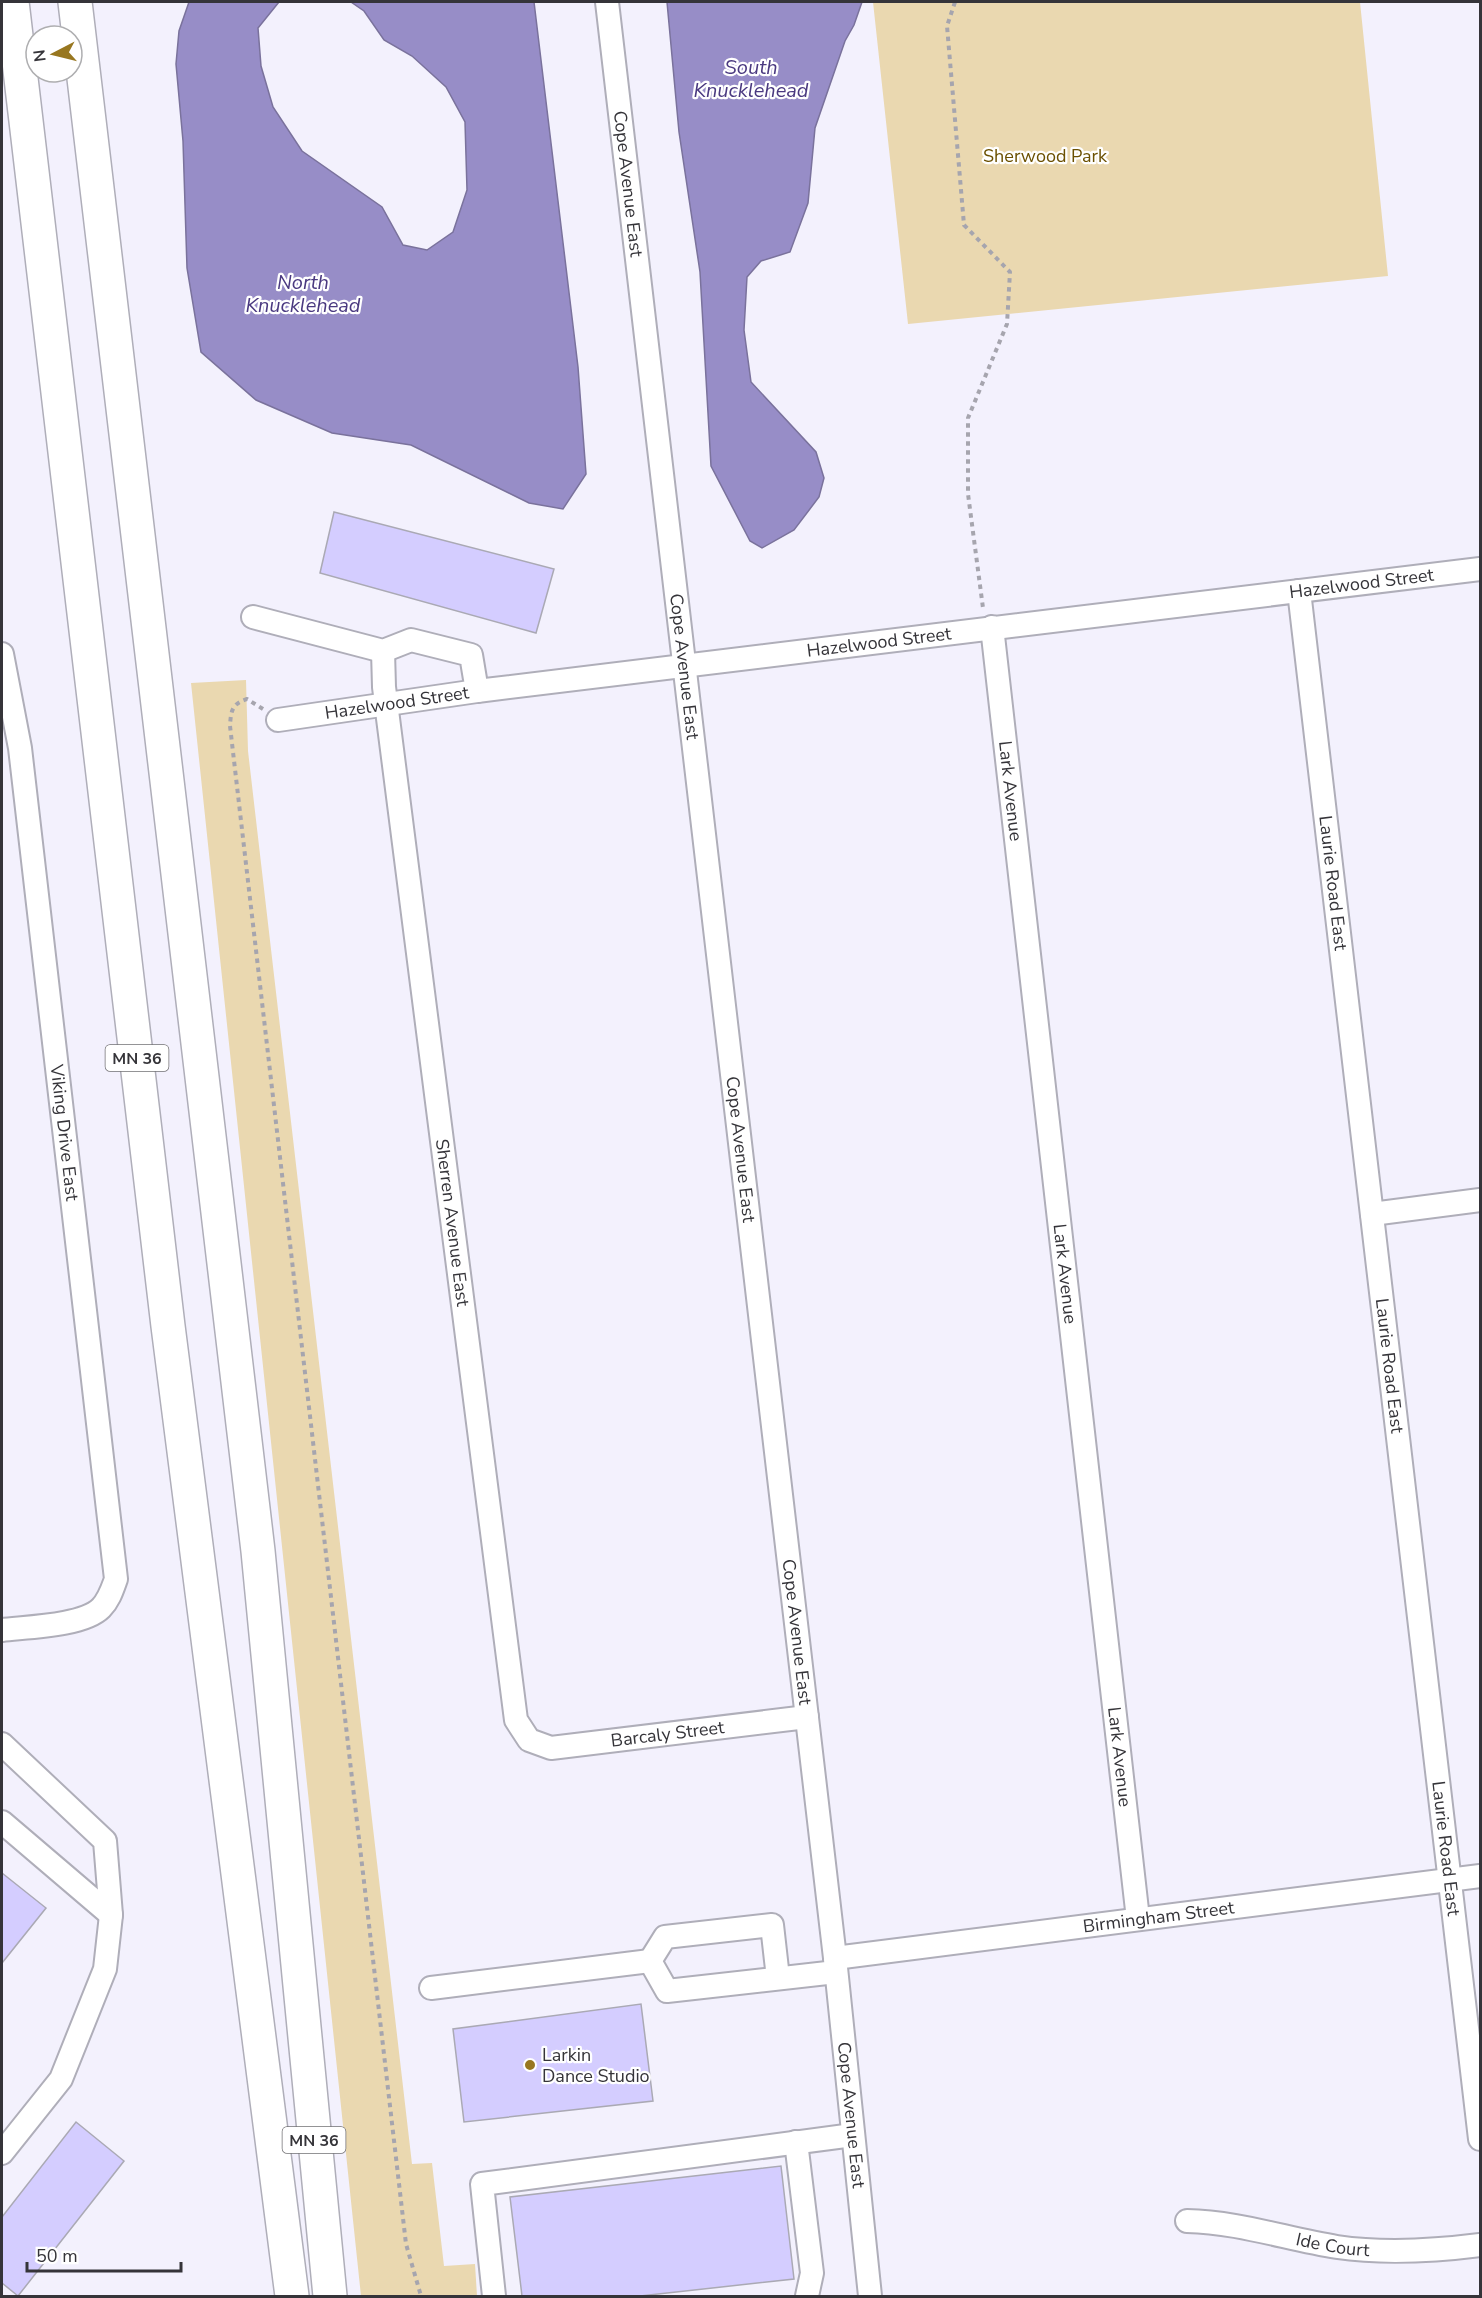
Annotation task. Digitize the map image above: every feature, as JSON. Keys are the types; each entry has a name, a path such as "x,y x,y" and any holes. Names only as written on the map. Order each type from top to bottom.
{"highway":[{"name":"MN 36","path":"12,2 168,1326 292,2296"},
{"name":"MN 36","path":"75,2 258,1551 330,2296"},
{"path":"300,1983 348,2296"},
{"path":"267,2114 266,2223 270,2296"}],"street":[{"name":"Cope Avenue East","path":"607,2 807,1718 870,2296"},
{"name":"Hazelwood Street","path":"278,720 477,691 685,666 988,620 1299,591 1480,569"},
{"name":"Laurie Road East","path":"1299,591 1480,2139"},
{"path":"253,617 383,651 411,640 471,655 477,691"},
{"name":"Lark Avenue","path":"988,620 1138,1919"},
{"name":"Sherren Avenue East","path":"383,651 384,687 388,703 516,1720 529,1740"},
{"name":"Viking Drive East","path":"2,654 11,749 116,1579 110,1596 100,1610 76,1620 2,1630"},
{"path":"1372,1214 1480,1200"},
{"name":"Barcaly Street","path":"529,1740 551,1748 807,1718"},
{"path":"2,1744 105,1841 111,1915 105,1969 61,2079 2,2153"},
{"path":"2,1822 111,1915"},
{"name":"Birmingham Street","path":"650,1961 668,1991 778,1978 835,1965 1138,1919 1480,1876"},
{"path":"431,1988 650,1961 665,1937 772,1925 778,1978"},
{"path":"494,2296 482,2184 853,2135"},
{"path":"796,2142 812,2273 807,2296"},
{"name":"Ide Court","path":"1187,2221 1212,2222 1341,2248 1394,2251 1480,2245"}],"path":[{"path":"955,2 947,26 964,225 1010,272 1008,324 968,418 968,494 988,620"},
{"path":"278,720 247,699 238,702 231,710 230,726 406,2244 421,2296"}],"green space":[{"name":"Sherwood Park","path":"873,2 1360,2 1388,276 908,324"},
{"path":"246,680 248,751 412,2164 432,2163 444,2266 475,2264 477,2296 361,2296 191,683"}],"water":[{"name":"North Knucklehead","path":"189,2 279,2 258,28 261,66 273,107 302,151 382,207 403,245 427,250 453,232 467,190 465,122 446,87 412,56 384,40 364,11 351,2 534,2 578,367 586,474 563,509 529,503 411,445 332,433 256,400 201,352 187,268 183,141 176,64 179,31"},
{"name":"South Knucklehead","path":"667,2 862,2 854,25 845,41 815,128 808,203 790,252 761,261 747,277 744,330 751,382 816,452 824,478 819,497 794,530 762,548 750,541 711,466 700,272 679,132"}],"building":[{"path":"334,512 554,569 536,633 320,573"},
{"path":"2,1873 46,1908 2,1963"},
{"path":"641,2004 653,2101 464,2122 453,2029"},
{"path":"76,2122 124,2161 18,2296 2,2283 2,2217"},
{"path":"781,2166 794,2279 640,2296 522,2296 510,2197"}],"place":[{"name":"Larkin Dance Studio","path":"530,2065"}]}
